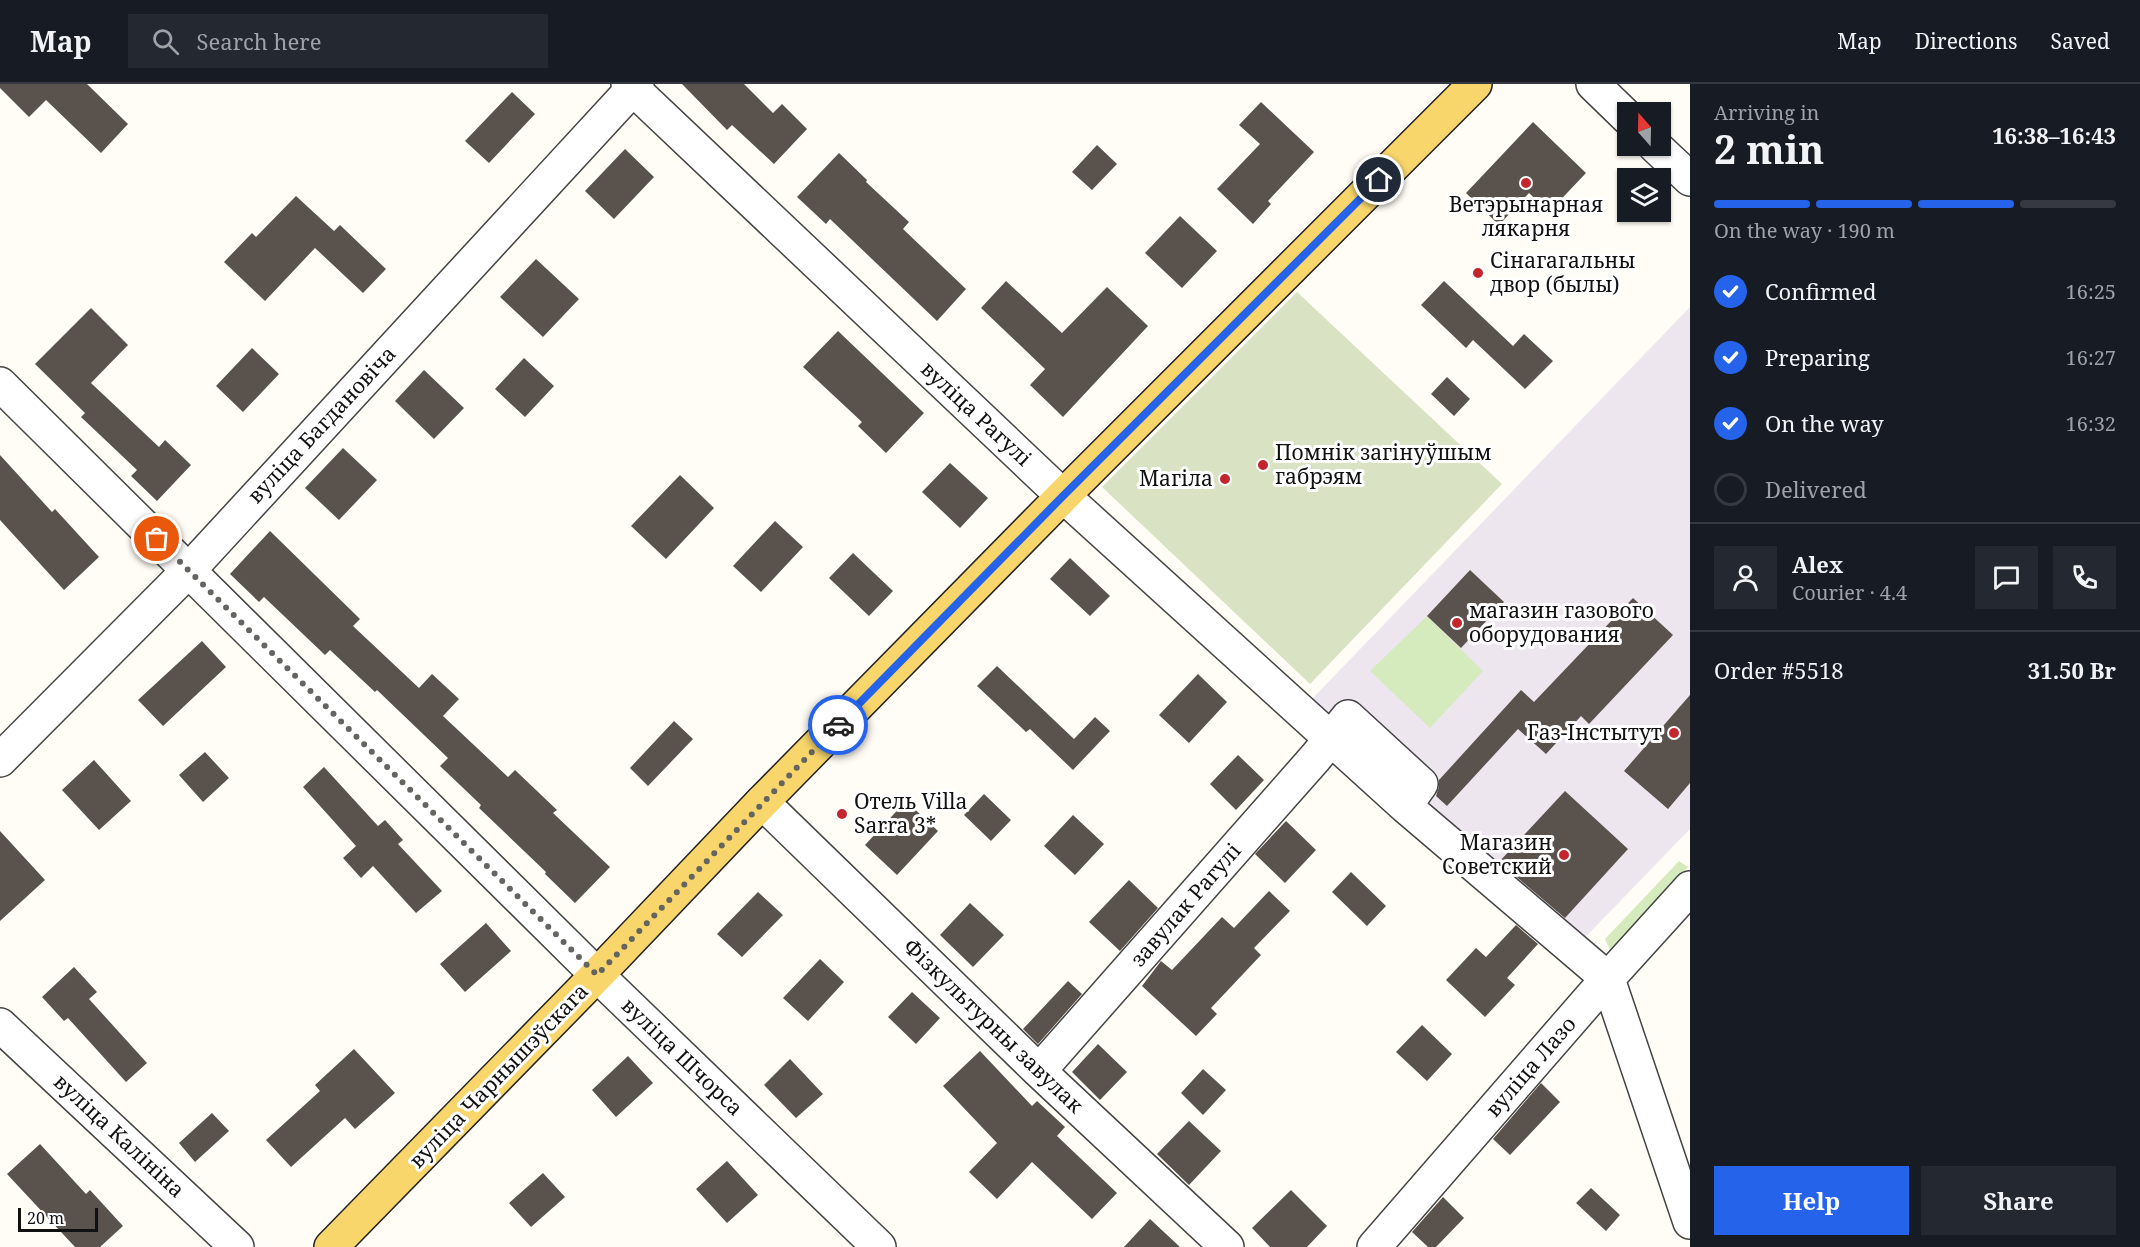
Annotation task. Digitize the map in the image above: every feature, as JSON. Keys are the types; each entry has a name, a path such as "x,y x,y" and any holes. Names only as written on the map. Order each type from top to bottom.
{"main road":[{"name":"вуліца Чарнышэўскага","path":"332,1247 762,802 1063,496 1475,84"}],"street":[{"path":"1593,84 1617,107"},
{"name":"вуліца Рагулі","path":"633,86 1063,496 1405,806 1608,979"},
{"name":"вуліца Багдановіча","path":"0,760 189,570 633,86"},
{"path":"1666,156 1690,179"},
{"name":"вуліца Шчорса","path":"0,384 597,975 879,1247"},
{"name":"завулак Рагулі","path":"1040,1071 1308,766 1330,737"},
{"name":"Фізкультурны завулак","path":"762,802 1040,1071 1227,1247"},
{"name":"вуліца Лазо","path":"1374,1247 1690,888"},
{"path":"1608,979 1690,1222"},
{"name":"вуліца Калініна","path":"0,1025 237,1247"}],"shaded area":[{"path":"1690,307 1690,829 1571,952 1310,701"}],"green space":[{"path":"1297,292 1502,484 1310,684 1102,487"},
{"path":"1427,616 1483,671 1430,728 1370,671"},
{"path":"1679,861 1688,867 1611,952 1605,939"}],"building":[{"path":"0,84 87,84 128,124 101,153 46,100 29,117 0,88"},
{"path":"682,84 744,84 773,113 782,104 807,129 774,164 732,125 727,130"},
{"path":"512,92 535,114 489,163 465,141"},
{"path":"1261,102 1314,152 1268,201 1271,204 1253,224 1217,189 1260,144 1239,125"},
{"name":"Ветэрынарная лякарня","path":"1533,122 1586,173 1549,212 1529,193 1499,225 1466,193"},
{"path":"1097,145 1117,164 1092,190 1072,172"},
{"path":"625,149 654,177 614,219 585,191"},
{"path":"839,153 909,222 903,229 966,289 937,321 830,219 826,224 797,197"},
{"path":"296,196 334,231 340,225 386,269 363,293 315,248 265,301 224,262 252,233 256,237"},
{"path":"1180,216 1217,251 1182,288 1145,253"},
{"path":"536,259 579,299 543,337 500,297"},
{"path":"1006,281 1062,333 1107,287 1148,326 1063,417 1030,385 1045,369 981,308"},
{"path":"1444,281 1513,346 1524,334 1553,361 1525,389 1473,340 1466,348 1421,305"},
{"path":"91,308 128,345 91,383 159,447 165,440 191,465 157,501 131,476 137,470 81,417 85,413 35,364"},
{"path":"838,331 924,413 886,453 858,426 862,422 803,367"},
{"path":"252,348 279,374 243,412 216,386"},
{"path":"524,358 554,386 525,417 495,389"},
{"path":"424,370 464,408 434,439 395,401"},
{"path":"1447,377 1470,399 1454,416 1431,394"},
{"path":"343,448 377,480 339,520 305,488"},
{"path":"0,455 52,512 55,509 99,557 64,590 0,520"},
{"path":"950,463 988,498 960,528 922,492"},
{"path":"680,475 714,508 666,559 631,526"},
{"path":"775,521 803,547 761,592 733,566"},
{"path":"270,531 360,619 353,626 419,688 432,674 459,699 443,716 508,777 515,770 557,810 553,813 610,867 575,903 479,808 481,805 440,766 448,758 377,690 375,692 330,650 325,655 264,597 259,602 230,574"},
{"path":"853,553 893,591 869,616 829,578"},
{"path":"1070,558 1110,596 1090,616 1050,579"},
{"path":"1470,570 1504,602 1461,648 1427,616"},
{"path":"1633,598 1673,635 1589,724 1581,716 1546,754 1518,729 1447,806 1436,796 1439,780 1521,690 1534,702"},
{"path":"202,641 226,667 163,726 138,700"},
{"path":"997,666 1074,739 1095,717 1110,731 1073,770 1030,729 1026,732 977,686"},
{"path":"1198,674 1227,702 1189,743 1159,715"},
{"name":"Газ-Інстытут","path":"1690,695 1690,783 1668,809 1624,771"},
{"path":"674,721 693,739 648,786 630,768"},
{"path":"205,752 229,778 203,802 179,775"},
{"path":"1238,755 1264,780 1236,810 1210,784"},
{"path":"94,760 131,801 99,830 62,790"},
{"path":"324,767 378,826 385,820 403,840 398,844 442,891 416,913 373,866 361,878 343,858 356,846 303,787"},
{"name":"Магазин Советский","path":"1565,791 1628,849 1565,918 1499,862"},
{"path":"984,794 1011,820 991,841 964,815"},
{"path":"906,801 938,831 897,875 865,845"},
{"path":"1073,815 1104,844 1075,875 1044,846"},
{"path":"1286,821 1316,850 1285,883 1255,854"},
{"path":"0,831 45,880 0,921"},
{"path":"1351,872 1386,906 1367,926 1332,892"},
{"path":"1129,880 1158,908 1120,951 1089,922"},
{"path":"1269,891 1290,911 1254,948 1261,955 1211,1008 1217,1014 1196,1036 1142,986 1161,961 1172,970 1222,917 1234,928"},
{"path":"758,892 783,915 742,957 717,934"},
{"path":"970,903 1004,935 973,967 940,935"},
{"path":"486,923 511,951 465,992 440,964"},
{"path":"1516,925 1538,944 1507,978 1515,985 1485,1017 1446,980 1476,948 1486,957"},
{"path":"820,959 844,982 808,1021 783,998"},
{"path":"74,967 97,992 89,999 147,1063 126,1082 68,1018 64,1021 42,997"},
{"path":"1068,981 1082,994 1038,1044 1023,1029"},
{"path":"912,992 940,1018 916,1044 888,1017"},
{"path":"1422,1025 1452,1054 1427,1081 1396,1052"},
{"path":"1098,1044 1127,1072 1100,1100 1072,1072"},
{"path":"354,1049 395,1093 355,1129 345,1118 291,1167 266,1140 320,1091 315,1085"},
{"path":"980,1051 1032,1106 1037,1101 1065,1127 1057,1136 1117,1193 1092,1219 1032,1162 997,1199 969,1172 997,1143 943,1086"},
{"path":"628,1056 653,1083 616,1117 592,1090"},
{"path":"790,1059 823,1094 796,1118 764,1085"},
{"path":"1203,1069 1226,1090 1203,1115 1181,1093"},
{"path":"1541,1083 1560,1102 1510,1155 1493,1139"},
{"path":"212,1113 229,1131 195,1162 179,1143"},
{"path":"1189,1121 1221,1151 1189,1185 1157,1154"},
{"path":"40,1144 86,1194 90,1190 123,1226 100,1247 75,1247 7,1174"},
{"path":"727,1161 758,1195 727,1223 696,1189"},
{"path":"543,1173 565,1197 531,1227 509,1203"},
{"path":"1591,1188 1620,1215 1606,1231 1576,1203"},
{"path":"1291,1190 1327,1226 1307,1247 1270,1247 1252,1228"},
{"path":"1443,1197 1464,1218 1436,1247 1428,1247 1412,1232"},
{"path":"1150,1219 1180,1247 1124,1247"}],"way so far":[{"path":"157,539 597,975 838,725"}],"place":[{"name":"Ветэрынарная лякарня","path":"1526,183"},
{"name":"Сінагагальны двор (былы)","path":"1478,273"},
{"name":"Помнік загінуўшым габрэям","path":"1263,465"},
{"name":"Магіла","path":"1225,479"},
{"name":"магазин газового оборудования","path":"1457,623"},
{"name":"Газ-Інстытут","path":"1674,733"},
{"name":"Отель Villa Sarra 3*","path":"842,814"},
{"name":"Магазин Советский","path":"1564,855"}],"route":[{"path":"838,725 1379,180"}]}
